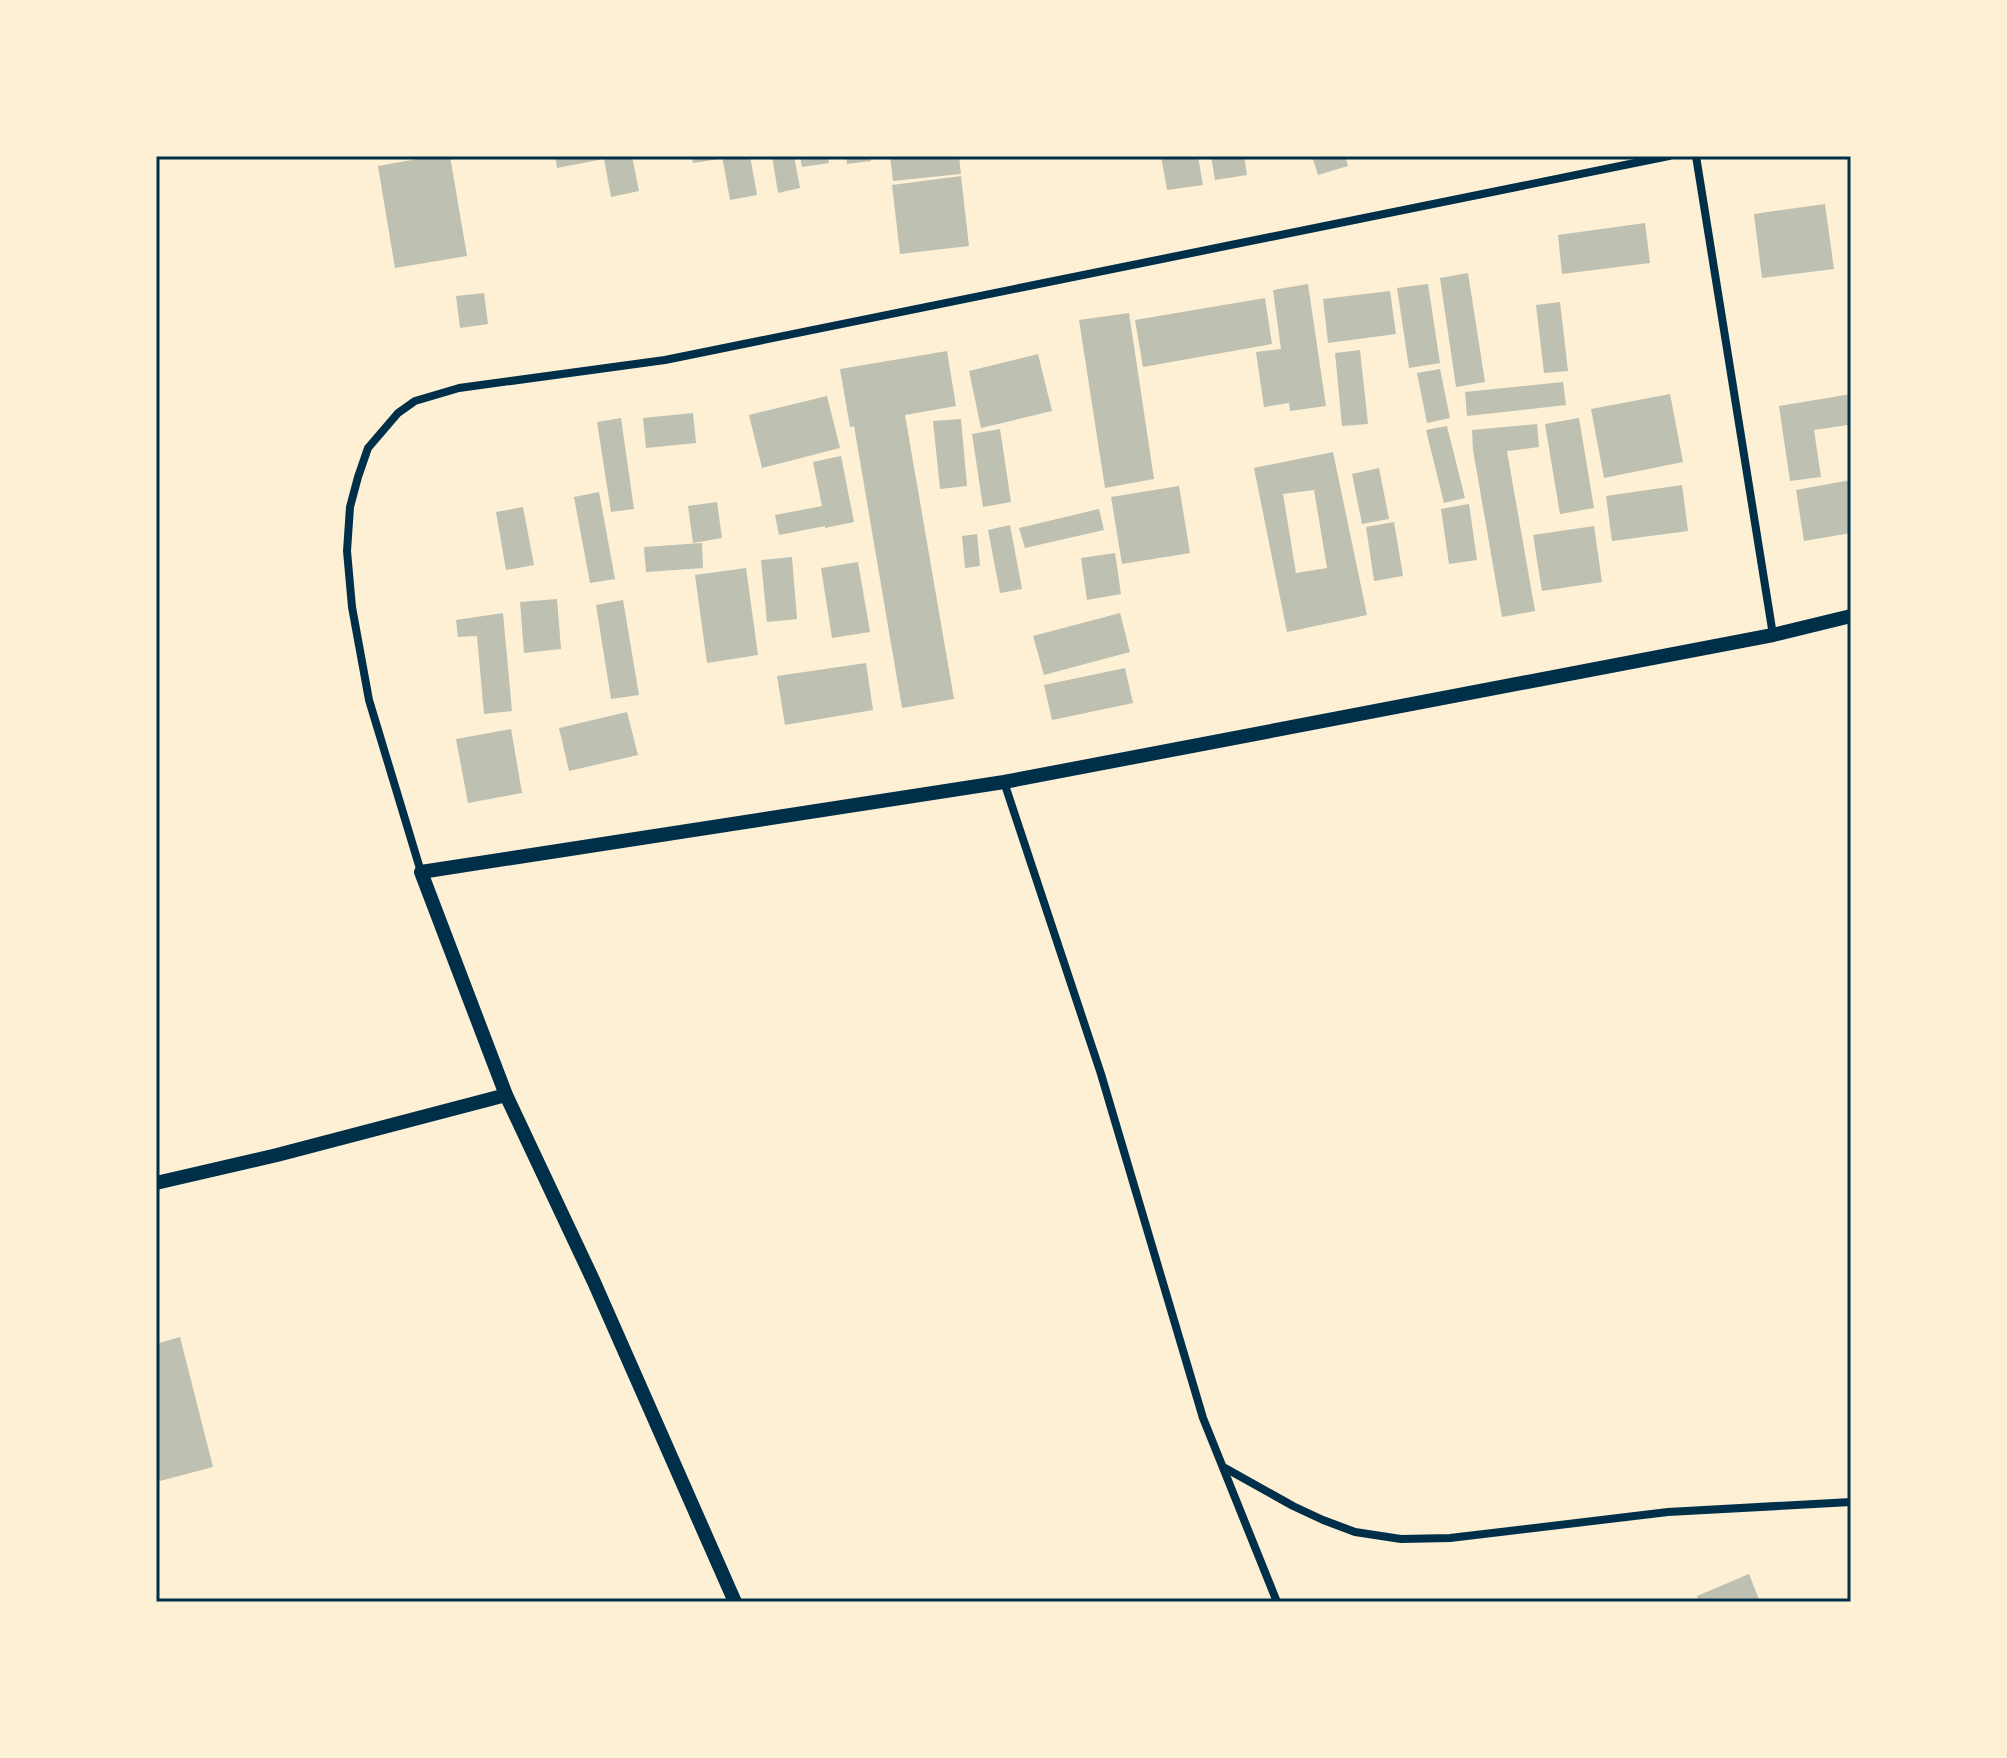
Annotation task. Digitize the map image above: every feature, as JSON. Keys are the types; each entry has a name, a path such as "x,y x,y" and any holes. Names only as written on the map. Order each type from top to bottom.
{"street":[{"path":"735,1602 594,1282 506,1095 421,872 369,700 352,607 347,551 350,507 368,448 398,413 415,401 459,388 681,357 1669,156"},
{"path":"1696,156 1773,635"},
{"path":"421,872 1004,782 1773,635 1851,616"},
{"path":"1004,782 1101,1074 1203,1418 1277,1602"},
{"path":"156,1183 506,1095"},
{"path":"1224,1468 1293,1506 1334,1524 1355,1532 1401,1539 1450,1538 1668,1512 1851,1502"}],"building":[{"path":"450,156 467,256 395,268 378,166"},
{"path":"555,156 632,156 639,191 611,197 604,159 557,168"},
{"path":"691,156 718,156 719,159 693,163"},
{"path":"722,156 750,156 757,195 730,200"},
{"path":"772,156 794,156 800,188 778,193"},
{"path":"800,156 828,156 829,163 802,167"},
{"path":"846,156 870,156 871,161 847,164"},
{"path":"890,156 959,156 961,174 893,181"},
{"path":"1161,156 1198,156 1203,185 1167,190"},
{"path":"1211,156 1244,156 1247,175 1215,180"},
{"path":"1312,156 1345,156 1348,166 1318,175"},
{"path":"961,176 969,246 900,254 892,185"},
{"path":"1825,204 1834,269 1762,278 1754,214"},
{"path":"1645,223 1650,263 1562,274 1558,235"},
{"path":"1468,273 1485,382 1456,387 1440,278"},
{"path":"1308,284 1326,406 1290,411 1289,403 1264,407 1256,352 1281,349 1273,290"},
{"path":"1428,284 1440,363 1409,368 1397,288"},
{"path":"1390,291 1396,334 1328,343 1323,299"},
{"path":"484,293 488,324 460,328 456,296"},
{"path":"1265,298 1272,344 1143,367 1135,320"},
{"path":"1560,302 1568,371 1544,373 1536,305"},
{"path":"1129,313 1154,479 1105,488 1079,320"},
{"path":"1360,350 1368,424 1342,426 1335,353"},
{"path":"947,351 956,406 905,415 954,699 902,708 854,426 850,427 840,369"},
{"path":"1038,354 1052,411 981,428 969,371"},
{"path":"1440,369 1450,418 1427,423 1417,373"},
{"path":"1563,382 1566,405 1467,416 1465,392"},
{"path":"1670,394 1683,462 1604,478 1591,409"},
{"path":"1851,394 1851,431 1848,425 1814,430 1821,477 1790,481 1779,406"},
{"path":"827,396 840,448 762,468 749,415"},
{"path":"693,413 696,443 646,448 643,418"},
{"path":"621,418 634,509 611,512 597,422"},
{"path":"1579,418 1594,508 1560,514 1545,424"},
{"path":"961,419 967,486 940,489 933,421"},
{"path":"1537,424 1539,447 1507,451 1535,611 1502,617 1472,430"},
{"path":"1447,426 1465,498 1444,503 1426,430"},
{"path":"1000,429 1011,502 983,507 972,434"},
{"path":"1333,452 1367,615 1287,632 1254,468","holes":["1314,490 1327,568 1296,573 1283,494"]},
{"path":"841,456 854,522 779,535 775,515 822,506 813,462"},
{"path":"1379,468 1389,519 1362,524 1352,474"},
{"path":"1851,480 1851,533 1804,541 1796,490"},
{"path":"1682,485 1688,531 1612,541 1606,496"},
{"path":"1179,486 1190,553 1122,564 1111,497"},
{"path":"599,492 615,579 590,583 574,497"},
{"path":"717,502 722,538 693,543 688,506"},
{"path":"1469,504 1477,560 1449,564 1441,509"},
{"path":"523,507 534,565 506,570 496,512"},
{"path":"1099,509 1104,530 1025,548 1019,528"},
{"path":"1394,522 1403,576 1374,581 1366,527"},
{"path":"1010,525 1022,589 1000,593 988,530"},
{"path":"1594,526 1602,582 1542,591 1533,535"},
{"path":"977,534 980,566 965,568 962,536"},
{"path":"702,543 703,568 646,572 644,547"},
{"path":"1115,553 1121,594 1087,600 1081,558"},
{"path":"792,557 797,619 767,622 761,560"},
{"path":"858,562 870,632 832,638 821,568"},
{"path":"746,568 758,655 707,663 695,575"},
{"path":"557,599 561,649 524,653 520,602"},
{"path":"623,600 639,695 611,699 596,605"},
{"path":"503,613 512,711 484,714 477,636 458,637 456,620"},
{"path":"1120,613 1130,652 1044,675 1033,636"},
{"path":"866,663 873,710 785,725 777,676"},
{"path":"1125,668 1133,703 1052,720 1044,685"},
{"path":"627,712 638,755 569,771 559,728"},
{"path":"511,729 522,793 468,803 456,739"},
{"path":"180,1337 213,1467 156,1482 156,1344"},
{"path":"1749,1574 1760,1602 1699,1602 1697,1596"}]}
